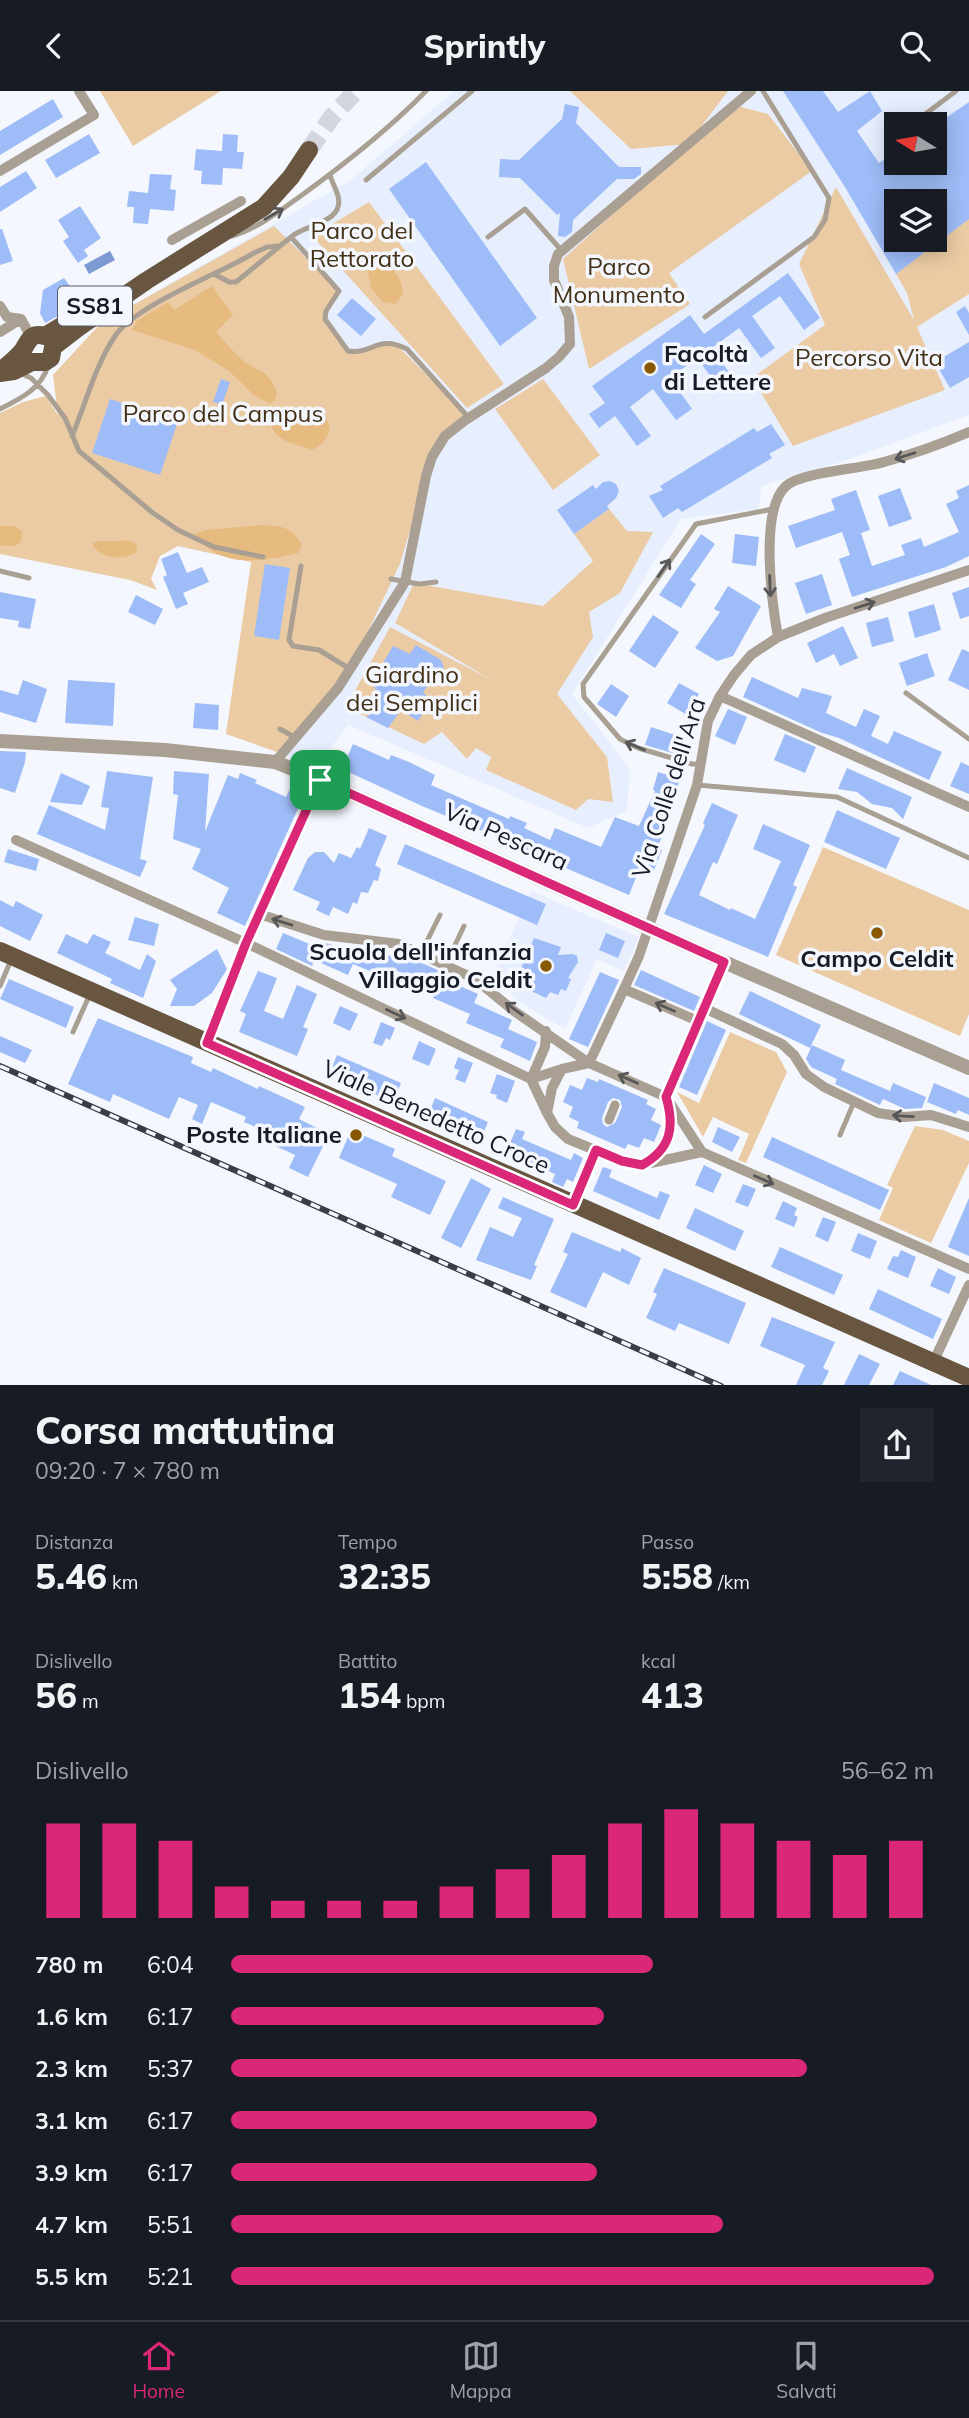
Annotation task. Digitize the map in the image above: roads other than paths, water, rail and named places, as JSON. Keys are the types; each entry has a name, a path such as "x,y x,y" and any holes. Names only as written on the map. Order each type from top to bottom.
{"main road":[{"name":"SS81","path":"38,351 117,293 146,281 264,207 291,177 309,150"},
{"path":"4,374 38,351"},
{"name":"Viale Benedetto Croce","path":"6,954 969,1378"}],"street":[{"path":"0,171 94,115 79,91"},
{"path":"275,762 338,688 405,582 426,476 432,457 445,436 546,368 570,344 569,317 554,280 554,266 558,254 751,91"},
{"path":"172,240 240,201"},
{"path":"207,220 215,239"},
{"path":"0,306 7,317 21,319"},
{"path":"21,319 38,351"},
{"path":"0,332 21,319"},
{"path":"778,636 771,601 770,568 773,509 781,491 793,481 881,463 969,432"},
{"name":"Via Colle dell'Ara","path":"589,1063 624,989 649,926 697,785 708,721 720,696 751,655 778,636 969,570"},
{"path":"720,696 969,807"},
{"name":"Via Pescara","path":"0,741 164,750 275,762 969,1068"},
{"path":"207,1043 246,943 320,780"},
{"path":"16,840 246,943 531,1079 555,1127 568,1139 622,1161 642,1165 702,1152"},
{"path":"259,914 324,935 399,944 475,979 514,1011 589,1063 666,1097 702,1152 969,1269"},
{"path":"642,1165 660,1153 667,1138 671,1113 666,1097 724,962"},
{"path":"624,989 698,1021"},
{"path":"704,1008 782,1044 794,1055 806,1074 824,1087 878,1113 904,1117 931,1115 969,1127"},
{"path":"531,1079 545,1047 546,1031"},
{"path":"531,1079 589,1063"},
{"path":"547,1113 552,1088 562,1069"},
{"path":"609,1120 615,1105"},
{"path":"573,1205 596,1150"},
{"path":"933,1363 969,1285"}],"lane":[{"path":"215,239 237,235 281,210 330,175 401,117 426,91"},
{"path":"366,180 472,91"},
{"path":"705,317 814,237 825,220 829,198 763,91"},
{"path":"928,112 956,91"},
{"path":"214,274 229,282 236,282 290,237 330,219 337,211 339,198 330,175"},
{"path":"488,237 525,209 562,251"},
{"path":"290,237 339,291 326,310 325,319 348,351 357,352 383,343 395,343 407,349 469,418"},
{"path":"72,436 116,334 133,318 254,253 267,247 279,246"},
{"path":"38,351 38,383"},
{"path":"0,409 27,395 46,374 38,351"},
{"path":"4,374 27,375 38,383 65,418 79,451 153,513 178,530 214,547 263,557"},
{"path":"701,764 692,764 638,748 620,739 584,697 583,684 695,523 773,509"},
{"path":"301,566 289,640 293,646 319,650 350,669"},
{"path":"0,571 29,577"},
{"path":"391,579 419,584 436,582"},
{"path":"906,693 969,739"},
{"path":"280,729 296,738"},
{"path":"697,785 837,797 969,859"},
{"path":"421,954 440,915"},
{"path":"445,966 464,926"},
{"path":"0,986 6,954"},
{"path":"73,1032 92,991"},
{"path":"840,1135 854,1102"}],"water":[{"path":"110,251 115,260 89,274 84,265"}],"tunnel":[{"path":"309,150 331,118 356,91"}],"railway":[{"path":"0,1066 719,1385"}],"place":[{"name":"Facoltà di Lettere","path":"650,368"},
{"name":"Campo Celdit","path":"877,933"},
{"name":"Scuola dell'infanzia Villaggio Celdit","path":"546,966"},
{"name":"Poste Italiane","path":"356,1135"}],"park label":[{"name":"Parco del Rettorato","path":"362,245"},
{"name":"Parco Monumento","path":"619,281"},
{"name":"Percorso Vita","path":"869,358"},
{"name":"Parco del Campus","path":"223,414"},
{"name":"Giardino dei Semplici","path":"412,689"}]}
